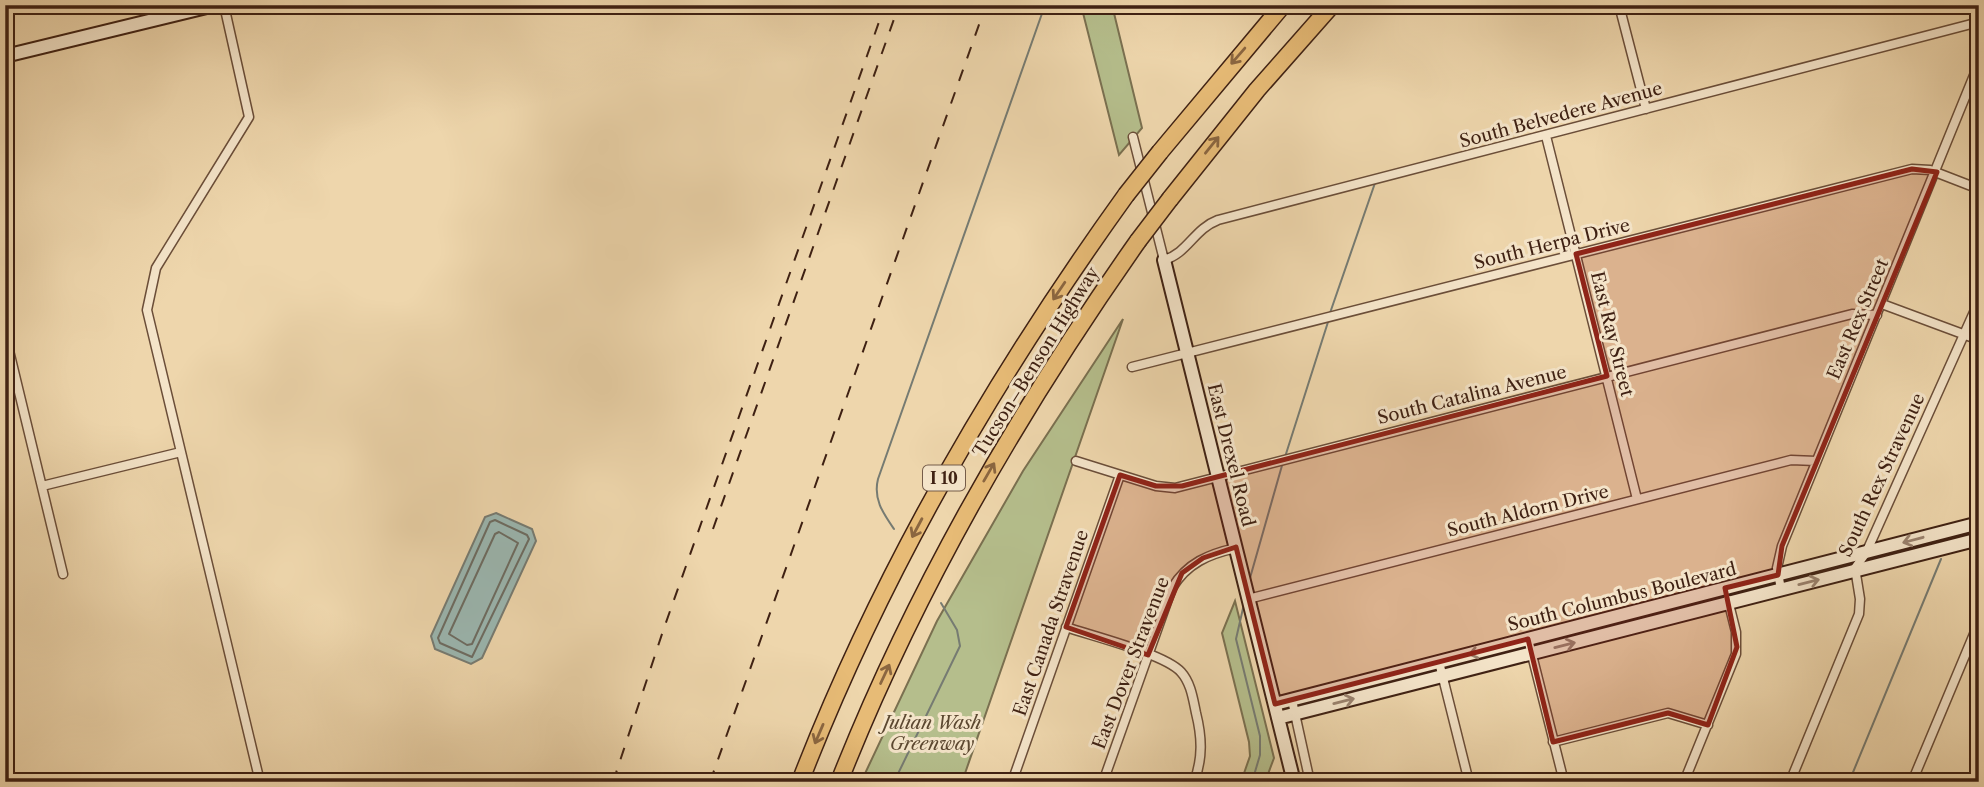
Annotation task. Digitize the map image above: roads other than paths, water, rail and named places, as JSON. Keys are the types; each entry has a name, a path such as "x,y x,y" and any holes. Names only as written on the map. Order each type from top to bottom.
{"highway":[{"name":"Tucson–Benson Highway","path":"800,782 863,635 953,461 1038,322 1126,195 1283,5"},
{"name":"Tucson–Benson Highway","path":"839,782 902,639 982,484 1058,359 1138,241 1170,199 1257,90 1332,5"}],"street":[{"path":"5,56 215,5"},
{"path":"225,5 249,117 156,268 147,310 260,782"},
{"path":"1619,5 1646,109"},
{"name":"South Belvedere Avenue","path":"1164,260 1183,252 1201,229 1217,220 1979,22"},
{"name":"East Rex Street","path":"1781,590 1778,575 1782,546 1937,172 1979,63"},
{"name":"East Ray Street","path":"1546,136 1637,499"},
{"name":"East Drexel Road","path":"1133,137 1294,782"},
{"name":"South Herpa Drive","path":"1132,367 1912,169 1937,172 1979,189"},
{"name":"South Rex Stravenue","path":"1790,782 1859,614 1860,599 1855,571 1866,553 1979,302"},
{"path":"1882,304 1979,340"},
{"name":"South Catalina Avenue","path":"1076,461 1168,488 1852,314 1877,315"},
{"path":"5,334 63,574"},
{"path":"42,486 181,452"},
{"name":"South Aldorn Drive","path":"1248,599 1791,460 1816,461"},
{"name":"East Canada Stravenue","path":"1012,782 1120,475"},
{"name":"South Columbus Boulevard","path":"1275,704 1979,523"},
{"name":"South Columbus Boulevard","path":"1278,718 1979,539"},
{"name":"East Dover Stravenue","path":"1103,782 1172,588 1182,573 1203,558 1236,548"},
{"path":"1684,782 1736,654 1737,639 1725,589"},
{"path":"1912,782 1924,742 1953,672 1979,622"},
{"path":"1066,627 1176,667 1189,686 1201,742 1194,782"},
{"path":"1528,639 1564,782"},
{"path":"1439,662 1469,782"},
{"path":"1292,700 1310,782"},
{"path":"1553,741 1668,713 1708,724"}],"water":[{"path":"496,513 532,529 536,541 482,658 471,664 435,649 431,636 485,517"}],"waterway":[{"path":"894,529 878,499 878,479 1045,5"},
{"path":"1330,313 1375,183"},
{"path":"1285,457 1328,322"},
{"path":"1250,578 1283,462"},
{"path":"1849,782 1941,559"},
{"path":"894,782 960,646 957,630 941,603"},
{"path":"1244,604 1236,639 1260,736 1260,755 1252,782"}],"railway":[{"path":"613,782 664,628 885,5"},
{"path":"713,529 899,5"},
{"path":"710,782 986,5"}],"park label":[{"name":"Julian Wash Greenway","path":"932,733"}]}
